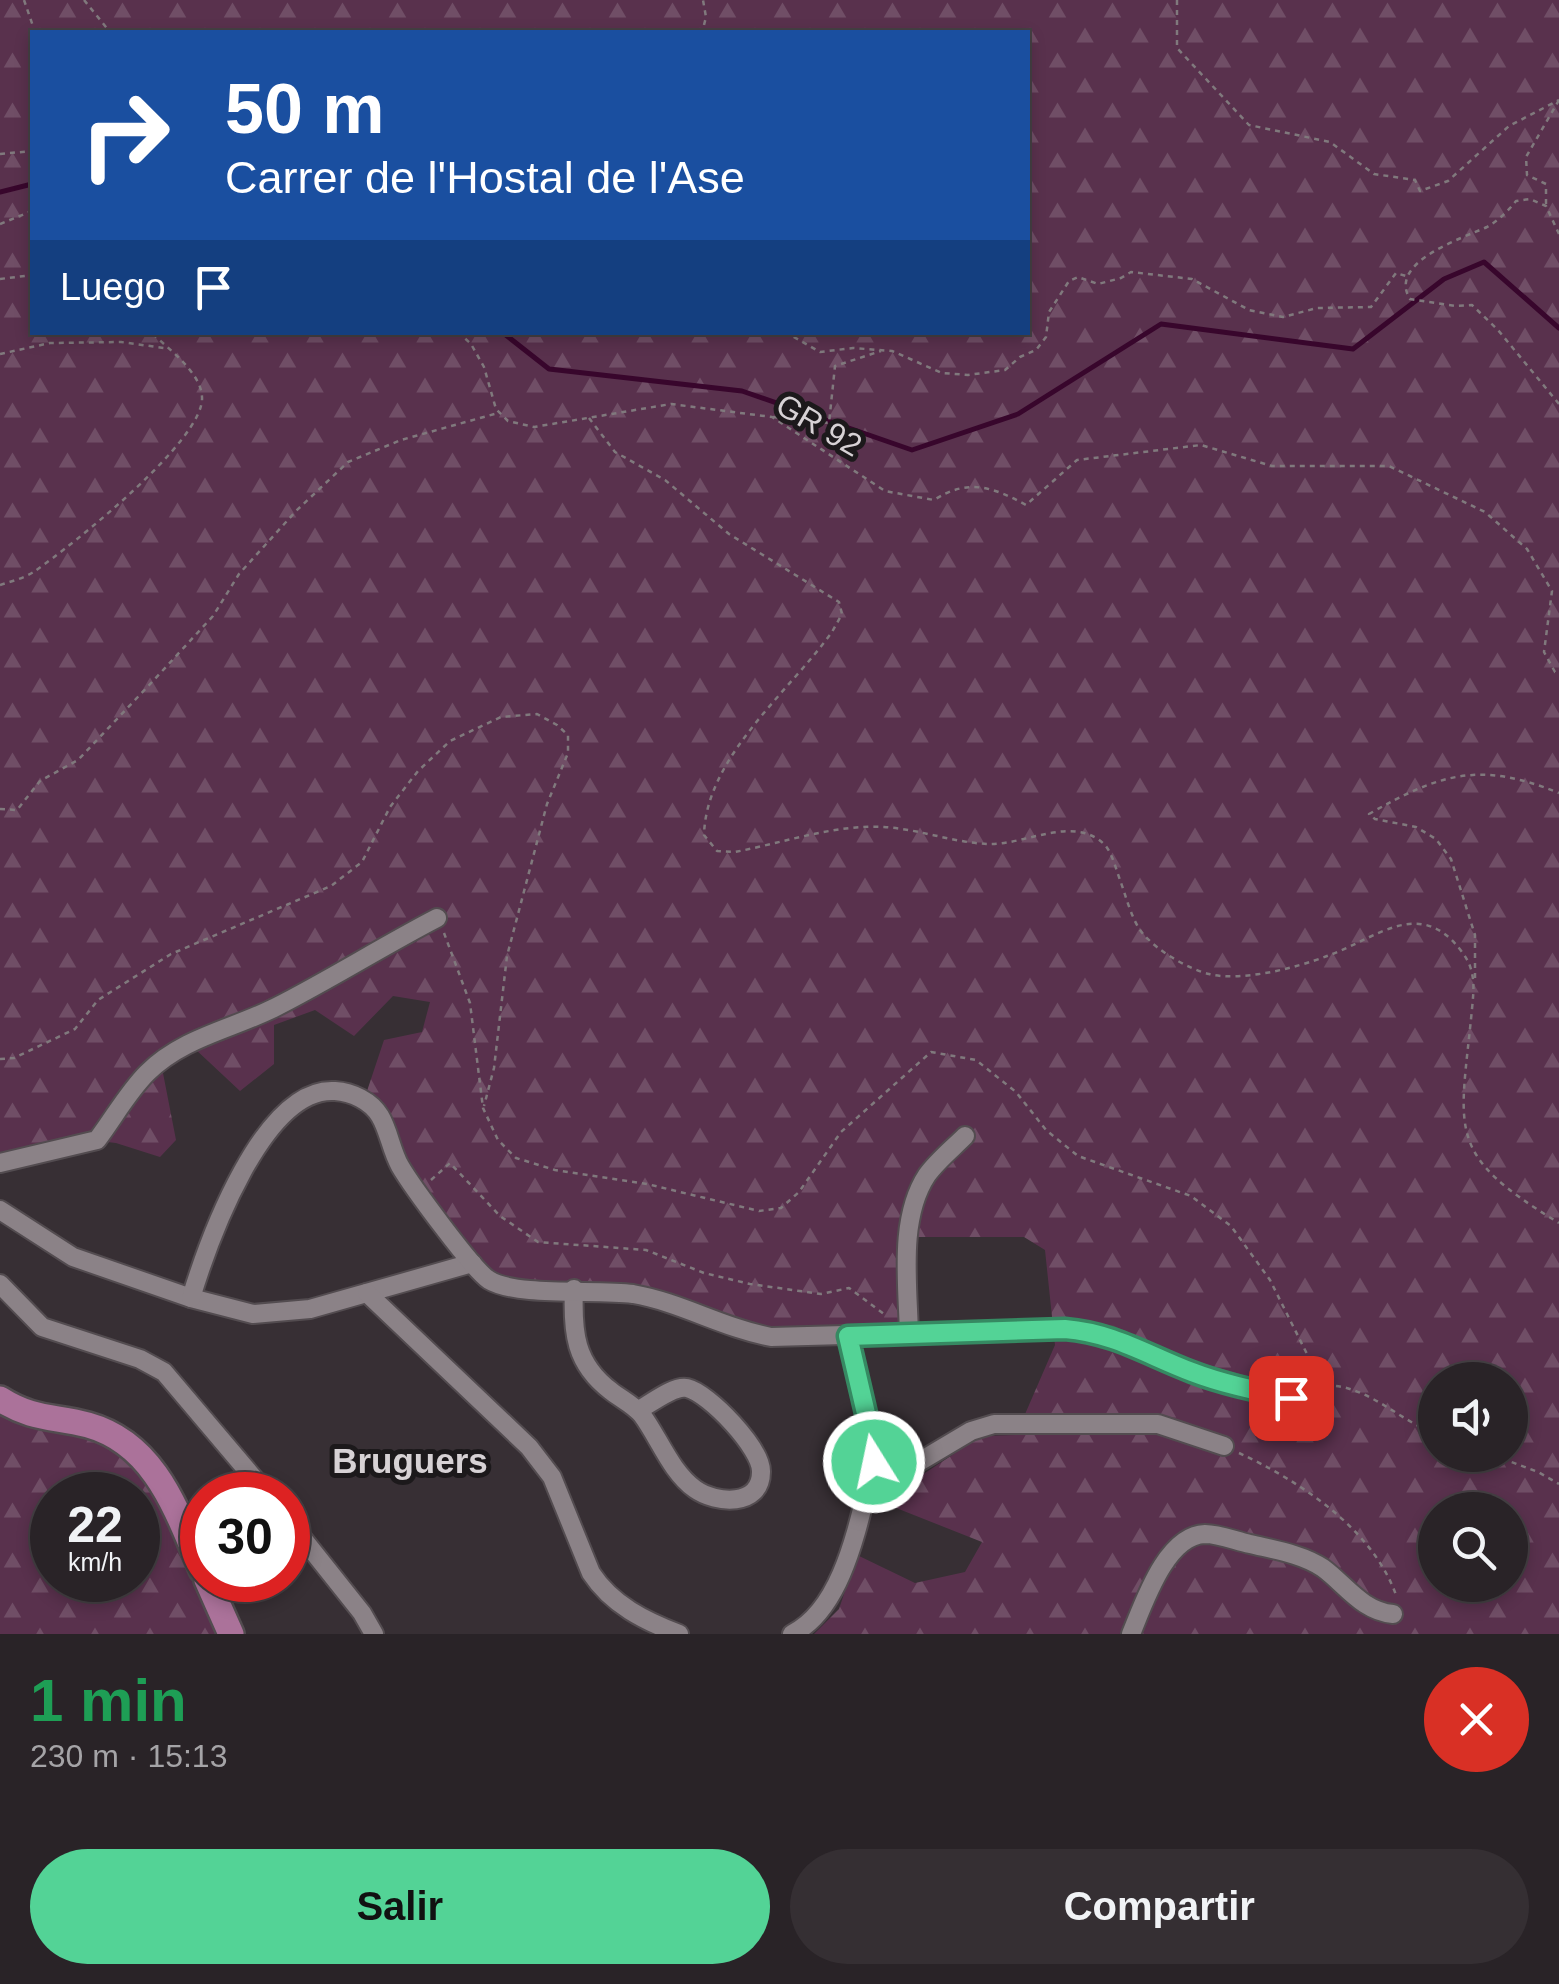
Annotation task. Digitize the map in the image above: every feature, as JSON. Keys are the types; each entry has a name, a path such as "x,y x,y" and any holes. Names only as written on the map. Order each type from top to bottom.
{"main road":[{"path":"0,1399 41,1418 86,1424 138,1452 164,1486 180,1521"},
{"path":"217,1602 231,1634"}],"street":[{"path":"0,1163 97,1140 148,1072 180,1050 210,1032 246,1022 437,918"},
{"path":"191,1298 222,1208 279,1118 305,1096 318,1091 343,1092 368,1104 380,1116 400,1165 472,1263 503,1286 633,1294 725,1326 771,1337 1092,1331 1193,1372 1260,1392 1291,1398 1320,1384"},
{"path":"909,1335 909,1234 918,1192 929,1173 965,1136"},
{"path":"0,1210 73,1257 191,1298 254,1314 281,1314 472,1263"},
{"path":"0,1284 31,1318 52,1332 140,1359 164,1372 249,1472"},
{"path":"574,1290 574,1335 582,1359 602,1384 639,1410 684,1478 696,1490 730,1501 748,1496 757,1487 762,1473 759,1460 737,1428 705,1398 688,1388 679,1388 639,1410"},
{"path":"367,1293 542,1463 600,1586 624,1608 679,1634"},
{"path":"792,1634 819,1614 841,1575 875,1452 848,1336"},
{"path":"865,1494 971,1431 994,1424 1158,1424 1224,1446"},
{"path":"1130,1634 1171,1551 1188,1538 1208,1534 1309,1560 1364,1604 1392,1614"},
{"path":"310,1548 374,1634"}],"path":[{"path":"24,0 35,30"},
{"path":"84,0 108,30"},
{"path":"703,0 704,30"},
{"path":"1178,0 1177,48 1249,124 1330,142 1374,174 1415,180 1420,191 1448,181 1508,126 1559,100"},
{"path":"1559,100 1526,157 1526,175 1546,184 1546,206 1559,234"},
{"path":"0,154 30,151"},
{"path":"1546,206 1530,199 1516,201 1504,216 1442,246 1420,262 1406,276 1404,290 1410,299 1472,305 1498,330 1559,404"},
{"path":"0,224 30,212"},
{"path":"790,335 820,352 883,350 952,375 1005,370 1020,356 1036,350 1046,338 1049,312 1069,280 1078,277 1098,284 1131,272 1192,279 1249,310 1283,317 1317,308 1371,307 1396,274 1406,276"},
{"path":"0,280 30,276"},
{"path":"0,585 32,574 118,506 163,462 199,413 202,397 196,377 154,335"},
{"path":"0,809 18,810 40,781 78,760 213,616 239,574 296,511 348,462 401,440 500,412 484,367 461,335"},
{"path":"0,354 50,343 122,342 166,348"},
{"path":"772,416 829,423 835,366 883,350"},
{"name":"GR 92","path":"500,412 508,421 534,427 671,404 772,416 885,492 934,500 952,489 993,487 1026,505 1076,460 1201,445 1272,466 1389,466 1485,512 1527,550 1552,592 1544,652 1555,672 1559,672"},
{"path":"588,418 616,452 664,480 730,534 838,602 842,614 832,632 739,744 711,796 704,815 704,835 717,851 734,852 846,830 883,827 986,844 1015,843 1068,830 1092,836 1107,847 1142,934 1170,956 1209,974 1257,975 1327,957 1408,922 1425,924 1446,935 1464,954 1475,980"},
{"path":"0,1059 14,1058 75,1030 98,1000 170,954 331,886 362,862 390,807 418,771 450,741 501,717 538,714 568,735 568,753 547,804 507,956 494,1068 483,1108"},
{"path":"1559,793 1523,778 1484,774 1439,778 1369,814 1375,819 1416,827 1436,839 1451,858 1476,935 1462,1114 1470,1147 1480,1164 1510,1193 1559,1223"},
{"path":"437,918 470,1002 483,1108 498,1140 516,1158 555,1170 647,1184 760,1211 782,1208 841,1132 931,1052 976,1060 1016,1092 1046,1130 1078,1156 1191,1196 1231,1226 1270,1280 1308,1352"},
{"path":"419,1191 450,1163 500,1216 538,1242 646,1250 704,1274 750,1284 821,1294 849,1288 909,1335"},
{"path":"1320,1384 1351,1387 1418,1428"},
{"path":"1224,1446 1286,1476 1329,1508 1356,1532 1392,1583"},
{"path":"1528,1468 1559,1484"}],"green space":[{"path":"0,0 1559,0 1559,1634 814,1634 839,1609 857,1555 915,1583 965,1572 982,1542 881,1502 981,1436 1016,1435 1055,1345 1045,1250 1024,1237 897,1237 900,1330 779,1333 588,1288 499,1278 481,1264 419,1191 388,1116 367,1091 384,1040 422,1032 430,1002 393,996 354,1036 315,1010 274,1025 274,1064 240,1091 193,1047 162,1068 176,1140 160,1157 116,1143 90,1140 0,1152"},
{"path":"0,1393 135,1441 152,1472 30,1472 30,1602 160,1602 160,1488 180,1525 180,1602 221,1602 238,1634 0,1634"}],"waterway":[{"path":"0,192 30,184"},
{"path":"506,335 549,369 742,391 912,450 1018,414 1161,324 1353,349 1444,279 1484,262 1559,328"}],"district":[{"name":"Bruguers","path":"410,1460"}],"route":[{"path":"874,1462 875,1452 848,1336 1092,1331 1193,1372 1291,1398"}]}
